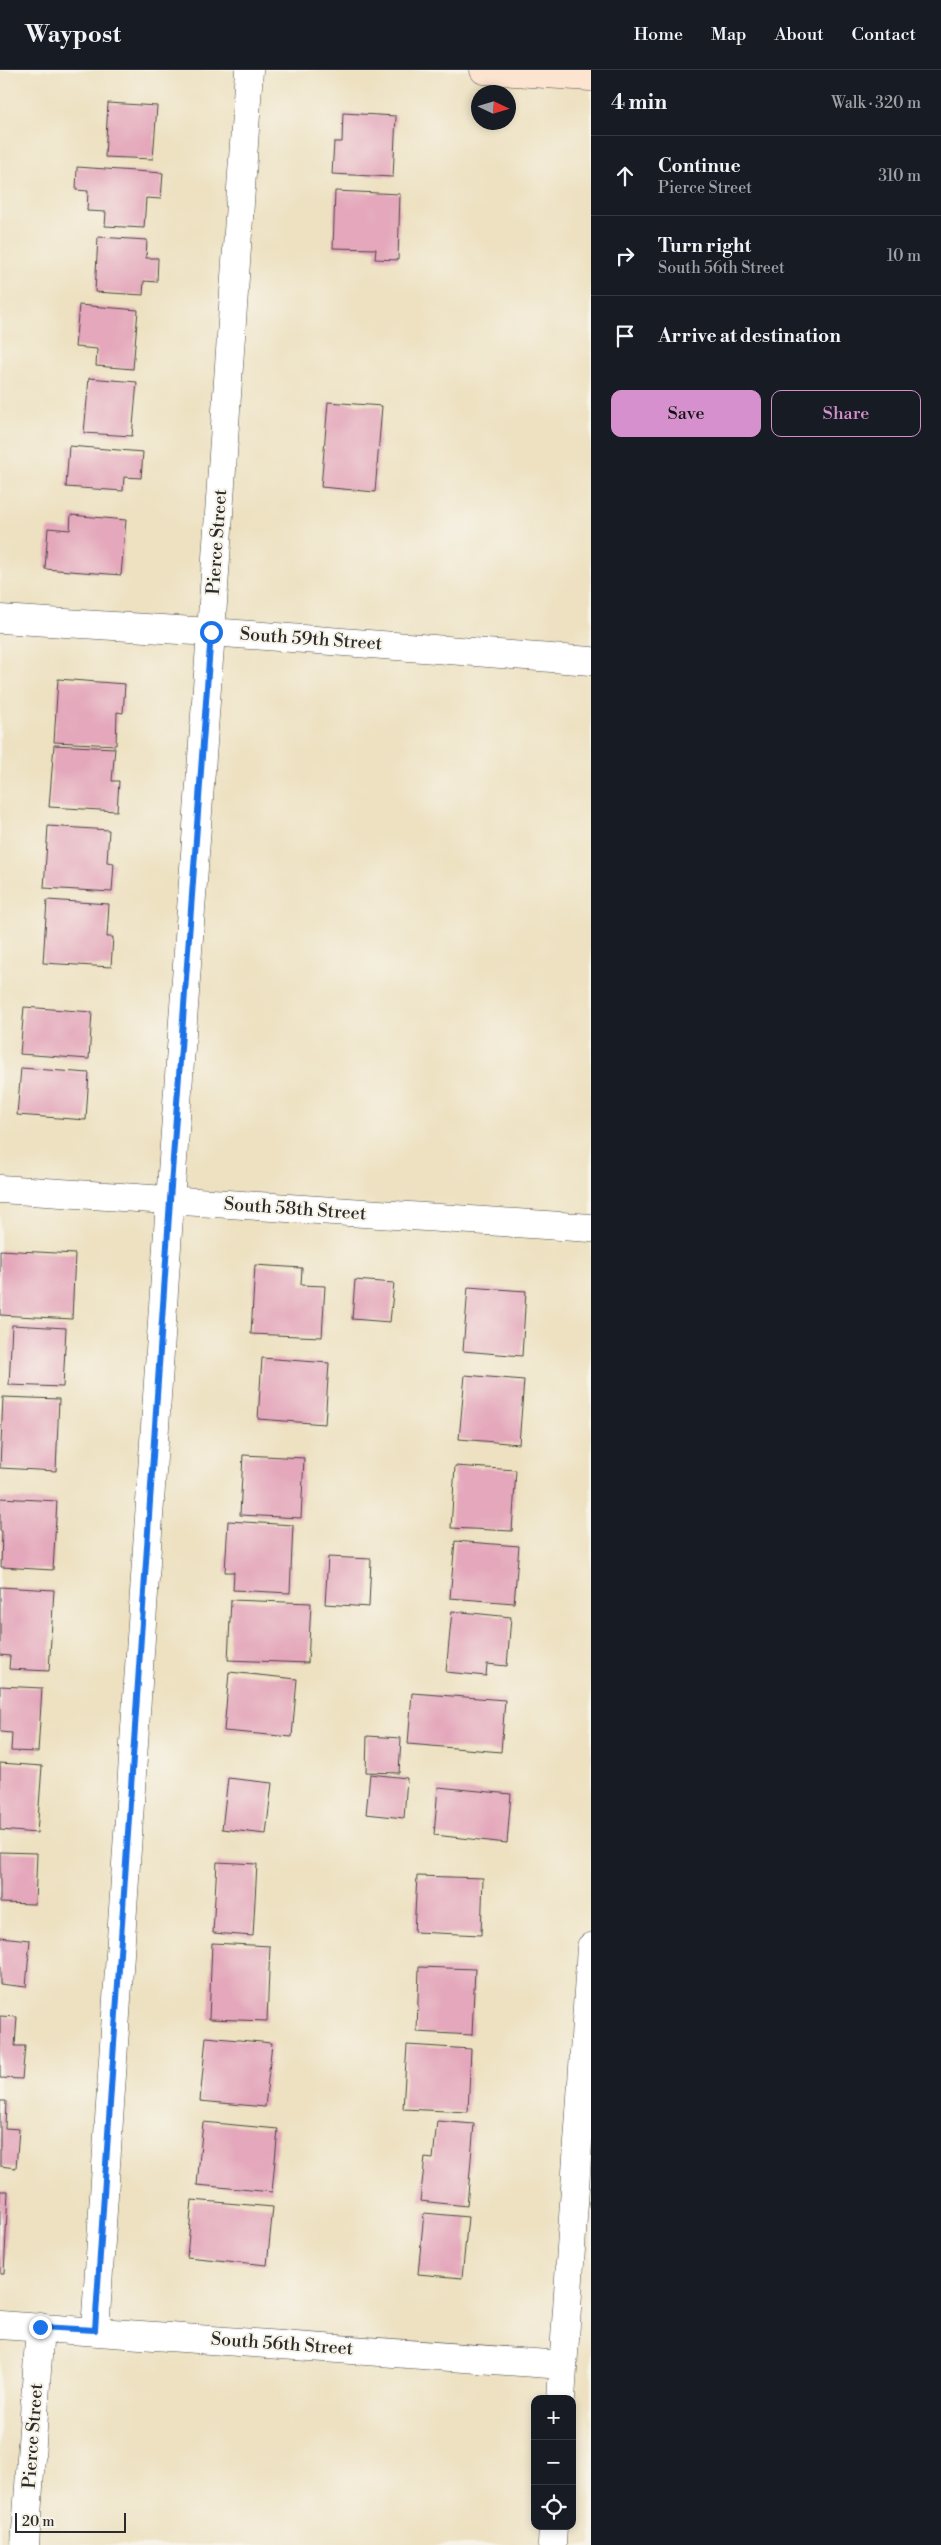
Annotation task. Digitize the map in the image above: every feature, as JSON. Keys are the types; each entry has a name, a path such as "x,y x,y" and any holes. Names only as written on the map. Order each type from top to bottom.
{"main road":[{"path":"484,70 591,77"}],"street":[{"name":"Pierce Street","path":"95,2330 170,1200 249,70"},
{"name":"South 59th Street","path":"0,619 211,632 591,660"},
{"name":"South 58th Street","path":"0,1189 591,1228"},
{"path":"561,2395 591,1947"},
{"name":"South 56th Street","path":"0,2325 95,2330 563,2365"},
{"name":"Pierce Street","path":"25,2545 40,2327"},
{"path":"552,2545 553,2530"}],"building":[{"path":"108,103 157,106 153,159 105,157"},
{"path":"343,113 396,116 393,177 332,174 334,142 342,142"},
{"path":"77,167 163,173 161,199 146,198 144,228 105,226 106,212 87,211 88,191 76,190"},
{"path":"335,191 400,194 398,260 375,259 376,249 333,248"},
{"path":"98,237 147,240 146,258 158,258 157,282 144,281 143,295 95,292"},
{"path":"79,305 138,310 133,369 96,366 97,349 75,347"},
{"path":"89,378 137,382 132,436 84,433"},
{"path":"328,402 382,406 375,492 321,487"},
{"path":"69,446 143,452 141,478 124,477 123,491 66,487"},
{"path":"71,515 126,520 121,575 45,569 48,528 70,530"},
{"path":"58,679 125,684 123,713 117,712 116,745 54,742"},
{"path":"54,745 115,748 112,781 119,781 117,811 49,807"},
{"path":"48,826 109,830 107,862 114,863 112,892 44,888"},
{"path":"47,900 109,904 107,937 113,937 111,967 43,963"},
{"path":"24,1007 92,1012 89,1059 20,1054"},
{"path":"21,1068 89,1073 86,1120 17,1115"},
{"path":"0,1250 75,1254 72,1319 0,1315"},
{"path":"255,1265 302,1268 301,1285 325,1286 322,1337 251,1334"},
{"path":"355,1280 394,1283 390,1322 352,1319"},
{"path":"468,1287 526,1291 522,1356 463,1351"},
{"path":"12,1325 66,1328 63,1387 9,1385"},
{"path":"262,1358 329,1363 325,1424 258,1419"},
{"path":"465,1375 524,1380 519,1444 459,1439"},
{"path":"3,1397 59,1399 56,1471 0,1468"},
{"path":"243,1455 304,1458 301,1518 240,1515"},
{"path":"455,1466 516,1470 512,1531 451,1528"},
{"path":"0,1498 57,1501 53,1570 1,1567 2,1531 0,1531"},
{"path":"228,1521 293,1525 290,1593 233,1590 234,1572 225,1572"},
{"path":"455,1541 519,1546 514,1603 450,1598"},
{"path":"328,1557 371,1559 369,1607 325,1604"},
{"path":"0,1587 54,1590 49,1671 9,1669 10,1656 0,1655"},
{"path":"231,1600 311,1603 308,1663 228,1660"},
{"path":"452,1611 511,1617 507,1666 487,1664 486,1676 446,1672"},
{"path":"229,1672 297,1679 292,1737 224,1731"},
{"path":"0,1686 42,1688 38,1752 11,1751 12,1733 0,1732"},
{"path":"412,1693 505,1700 501,1752 408,1744"},
{"path":"367,1736 401,1738 399,1773 366,1772"},
{"path":"0,1763 42,1766 37,1833 0,1830"},
{"path":"370,1774 407,1778 404,1818 366,1814"},
{"path":"228,1778 272,1783 266,1834 222,1829"},
{"path":"438,1787 511,1794 507,1843 434,1835"},
{"path":"0,1852 37,1853 35,1904 0,1903"},
{"path":"217,1862 257,1864 253,1936 213,1933"},
{"path":"417,1876 483,1878 481,1935 414,1932"},
{"path":"0,1937 30,1940 26,1987 0,1984"},
{"path":"212,1943 270,1946 267,2021 209,2019"},
{"path":"419,1967 475,1969 472,2035 417,2032"},
{"path":"0,2016 17,2017 15,2046 25,2046 22,2079 0,2078"},
{"path":"206,2037 272,2043 265,2107 200,2101"},
{"path":"407,2045 471,2049 468,2112 403,2109"},
{"path":"0,2101 6,2101 5,2128 19,2129 16,2168 0,2166"},
{"path":"437,2121 474,2124 467,2206 420,2201 425,2158 433,2159"},
{"path":"203,2122 278,2129 272,2192 197,2185"},
{"path":"0,2191 8,2191 4,2274 0,2274"},
{"path":"192,2200 273,2207 267,2265 187,2257"},
{"path":"424,2213 468,2217 462,2278 418,2274"}],"route":[{"path":"40,2327 95,2330 170,1200 211,632"}]}
